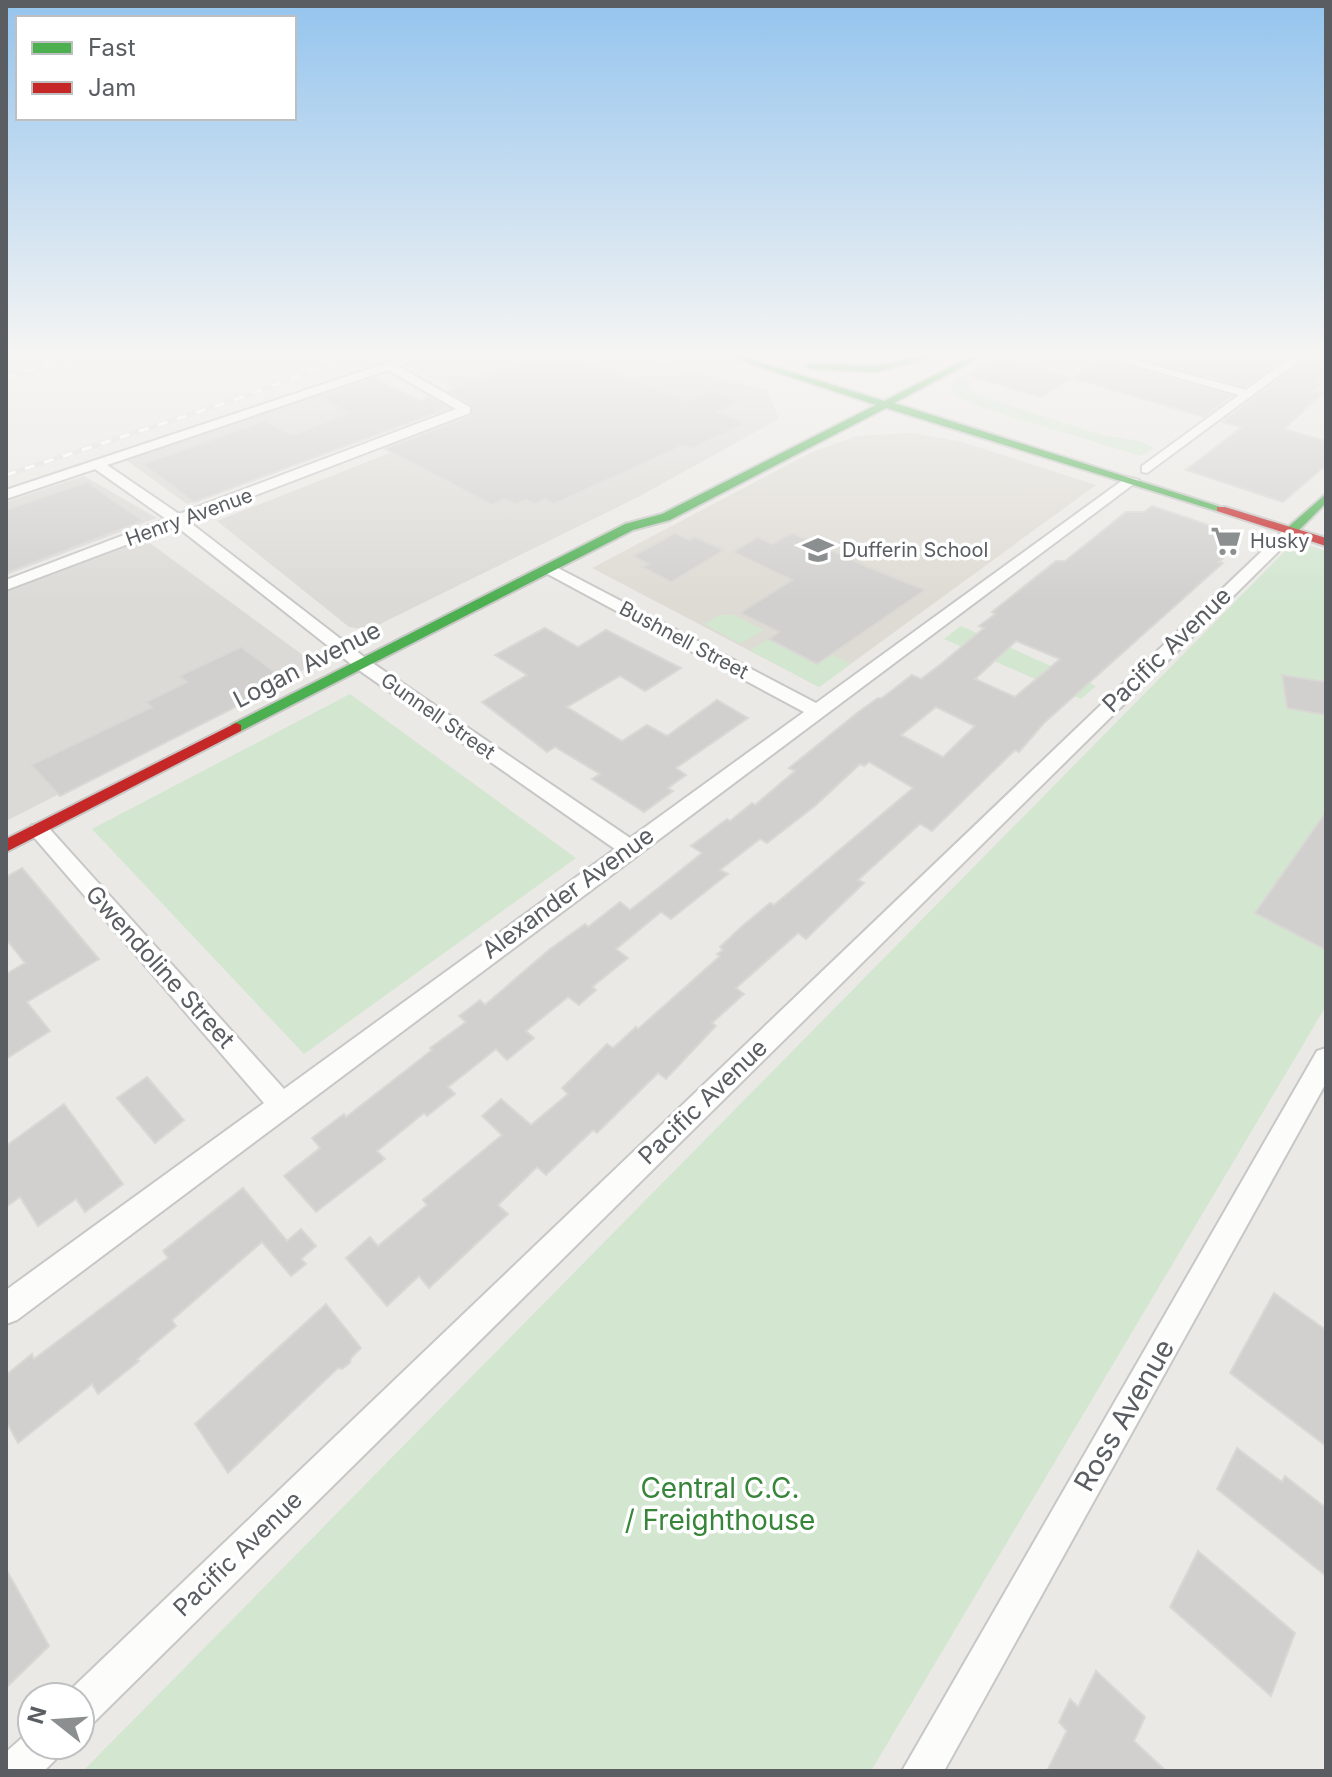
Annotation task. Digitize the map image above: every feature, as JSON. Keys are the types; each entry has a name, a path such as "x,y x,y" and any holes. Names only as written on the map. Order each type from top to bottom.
{"main road":[{"name":"Logan Avenue","path":"6,846 629,527 666,517 819,437"},
{"path":"1024,437 1296,525 1326,542"},
{"name":"Logan Avenue","path":"629,527 647,510 737,459"},
{"name":"Pacific Avenue","path":"1296,525 1326,497"},
{"path":"1296,525 1326,528"}],"street":[{"path":"6,495 177,437"},
{"name":"Henry Avenue","path":"6,585 396,437"},
{"name":"Alexander Avenue","path":"6,1309 1190,437"},
{"name":"Gunnell Street","path":"96,464 179,521 362,664 629,848"},
{"name":"Pacific Avenue","path":"96,1692 1296,525"},
{"name":"Bushnell Street","path":"549,569 819,712"},
{"name":"Gwendoline Street","path":"39,830 281,1104"},
{"name":"Ross Avenue","path":"922,1771 1326,1059"}],"shaded area":[{"path":"195,437 370,437 187,504 126,460"},
{"path":"430,437 747,437 640,496 368,630 349,627 217,521"},
{"name":"Dufferin School","path":"854,437 933,437 962,442 1096,485 819,687 592,568 812,452"},
{"path":"84,476 157,518 6,575 6,502"},
{"path":"143,538 315,664 6,821 6,590"}],"green space":[{"path":"1078,437 1114,437 1139,441 1154,448 1141,456"},
{"name":"Central C.C. / Freighthouse","path":"1295,541 1326,551 1326,1006 871,1771 83,1771"},
{"path":"720,615 734,615 764,630 740,644 704,624"},
{"path":"961,626 1096,686 1081,699 944,639"},
{"path":"769,639 817,664 831,654 851,664 819,687 749,650"},
{"path":"350,694 576,858 304,1054 92,829"}],"building":[{"path":"220,437 371,437 194,502 143,464"},
{"path":"416,437 717,437 691,449 684,445 554,504 545,499 535,504 526,500 516,504 505,499 492,505 385,449"},
{"path":"1229,437 1312,437 1326,441 1326,465 1283,502 1186,470"},
{"path":"87,482 143,521 6,573 6,510"},
{"path":"1152,506 1241,536 1226,549 1231,551 1219,562 1223,563 1044,723 1019,752 1015,750 932,831 920,824 858,880 864,883 806,939 798,933 736,988 744,994 712,1023 716,1026 666,1079 658,1073 597,1133 593,1130 546,1175 537,1167 498,1205 508,1214 429,1288 419,1276 387,1306 346,1258 370,1237 378,1246 427,1205 423,1200 502,1135 482,1116 501,1099 531,1125 568,1094 562,1088 607,1044 613,1048 636,1027 638,1029 720,956 717,954 723,950 720,947 741,927 770,903 774,905 913,788 869,762 864,766 860,764 815,806 767,843 760,839 720,870 728,874 671,919 661,912 616,949 628,958 592,987 596,990 579,1005 568,997 526,1031 534,1038 507,1060 496,1049 448,1087 455,1094 427,1116 424,1113 377,1151 385,1159 316,1212 284,1176 320,1148 312,1138 344,1114 346,1117 432,1050 430,1048 466,1022 459,1016 480,1000 485,1005 550,949 585,924 588,927 620,902 630,910 702,853 691,846 727,819 730,821 752,803 755,805 795,771 789,768 857,713 912,675 921,679 941,664 984,628 979,626 995,614 992,612 1056,561 1065,561 1126,512 1144,512","holes":["1016,641 1060,659 1015,697 975,679","936,707 975,726 943,757 901,735"]},
{"path":"675,533 689,540 695,537 724,550 671,582 642,567 648,564 633,556"},
{"path":"792,533 925,590 817,664 769,639 779,632 740,613 792,580 733,552 758,537 772,544"},
{"path":"545,628 578,647 606,630 681,668 645,691 620,676 567,707 622,741 647,725 667,736 717,700 748,718 676,768 686,775 668,788 673,791 644,812 592,779 600,774 555,747 547,752 482,702 527,675 495,655"},
{"path":"241,647 287,681 60,796 31,765 152,707 146,702 187,682 179,676"},
{"path":"1282,675 1326,682 1326,715 1287,708"},
{"path":"1326,812 1326,950 1255,913"},
{"path":"22,868 99,959 27,1002 50,1031 6,1059 6,974 25,963 6,939 6,877"},
{"path":"147,1077 184,1120 155,1143 117,1098"},
{"path":"64,1104 123,1184 85,1212 76,1199 38,1226 20,1197 6,1207 6,1146"},
{"path":"243,1188 287,1241 301,1229 316,1246 301,1259 306,1264 291,1276 262,1242 172,1320 176,1326 137,1359 139,1361 98,1394 92,1384 18,1443 6,1421 6,1375 32,1354 34,1359 168,1258 163,1251"},
{"path":"1274,1293 1326,1330 1326,1446 1230,1373"},
{"path":"326,1304 361,1348 350,1363 342,1369 338,1368 228,1473 195,1424"},
{"path":"1237,1448 1282,1482 1285,1476 1326,1508 1326,1576 1217,1489"},
{"path":"1198,1551 1295,1633 1271,1696 1170,1607"},
{"path":"6,1569 49,1646 6,1688"},
{"path":"1096,1671 1145,1717 1134,1741 1166,1771 1047,1771 1067,1731 1059,1722 1070,1699 1078,1707"}],"railway":[{"path":"6,475 122,437"}],"traffic: fast":[{"path":"236,728 629,527 666,517 821,437"},
{"path":"990,437 1221,509"},
{"path":"1291,531 1326,497"}],"traffic: jam":[{"path":"1221,509 1326,542"},
{"path":"6,846 236,728"}],"place":[{"name":"Husky","path":"1226,541"},
{"name":"Dufferin School","path":"818,550"}]}
